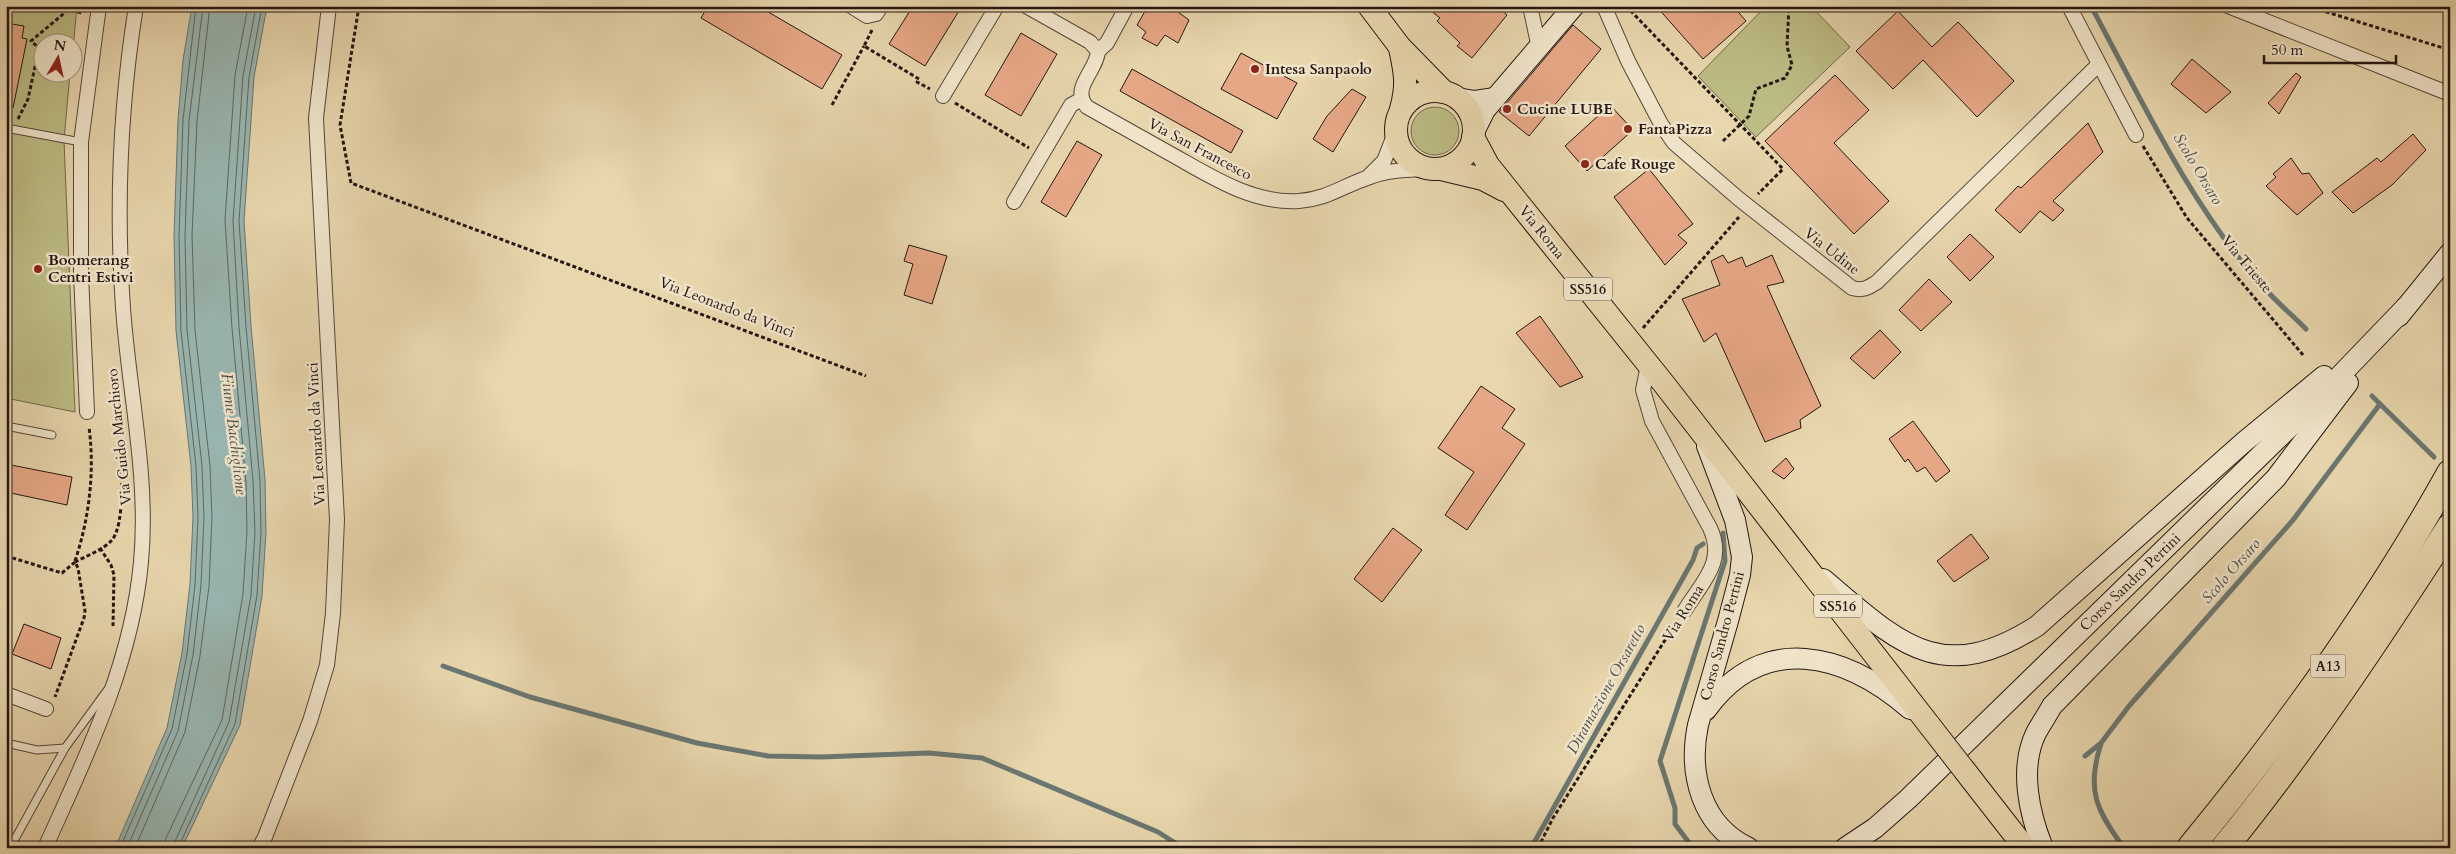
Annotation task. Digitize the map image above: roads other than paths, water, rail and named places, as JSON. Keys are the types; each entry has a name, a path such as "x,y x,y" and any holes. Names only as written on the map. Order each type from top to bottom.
{"highway":[{"name":"A13","path":"2190,848 2241,786 2341,648 2450,473"},
{"name":"A13","path":"2224,848 2259,806 2361,664 2450,526"}],"main road":[{"name":"SS516","path":"1369,6 1400,47 1450,95 1466,107 1472,118 1474,134"},
{"name":"SS516","path":"1400,47 1407,90 1402,109 1396,120 1395,133 1402,153 1409,160 1434,169"},
{"path":"1402,109 1409,100 1420,94 1450,95"},
{"path":"1434,169 1453,165 1462,158 1470,148 1474,134"},
{"name":"Via Roma","path":"1474,134 1488,165 1631,342 2025,848"},
{"name":"Via Roma","path":"1434,169 1483,179 1511,194"}],"street":[{"name":"Via Guido Marchioro","path":"45,848 94,737 116,679 130,627 141,563 142,478 123,308 119,194 129,48 136,6"},
{"name":"Via Leonardo da Vinci","path":"259,848 310,721 327,665 333,613 337,520 316,118 329,6"},
{"path":"851,6 867,16 876,14 881,6"},
{"path":"943,96 997,6"},
{"path":"1026,6 1090,42 1098,51"},
{"path":"1014,202 1071,105 1080,100 1080,92 1097,60 1098,51 1107,43 1127,6"},
{"path":"1530,6 1540,48"},
{"path":"1474,134 1485,110 1574,6"},
{"name":"Via Udine","path":"1604,6 1660,124 1674,142 1748,206 1852,288 1860,290 1868,288 1877,282 2098,65"},
{"path":"2069,6 2136,135"},
{"path":"2228,6 2450,94"},
{"path":"87,412 80,274 80,142 98,11"},
{"path":"1450,95 1475,101 1495,98"},
{"name":"Via San Francesco","path":"1080,100 1086,107 1206,174 1243,192 1263,198 1299,201 1324,196 1368,177 1387,172 1434,169"},
{"name":"Via San Francesco","path":"1368,177 1384,160 1395,133"},
{"name":"Corso Sandro Pertini","path":"2043,848 2029,804 2029,753 2036,734 2052,706 2177,581 2276,478 2406,307 2450,253"},
{"name":"Corso Sandro Pertini","path":"1800,558 1888,633 1910,646 1949,656 1971,655 1991,651 2014,641 2037,626 2244,442 2406,307"},
{"name":"Corso Sandro Pertini","path":"1845,848 1876,828 1908,799 2307,410 2406,307"},
{"name":"Via Roma","path":"1648,364 1643,390 1652,421 1710,528 1717,552 1712,568 1684,610"},
{"name":"Corso Sandro Pertini","path":"1702,433 1735,520 1742,557 1740,575 1731,612 1698,725 1694,761 1699,792 1704,804 1720,826 1732,837 1749,848"},
{"name":"Corso Sandro Pertini","path":"1698,725 1706,709 1722,691 1742,674 1764,663 1790,658 1818,659 1844,666 1892,694 1930,726"},
{"path":"6,694 46,709"}],"lane":[{"path":"10,129 80,142"},
{"path":"6,426 52,435"},
{"path":"10,848 65,748 116,679"},
{"path":"6,743 37,750 65,748"}],"water":[{"name":"Fiume Bacchiglione","path":"192,6 267,6 254,77 244,221 251,326 265,480 266,532 262,596 240,725 182,848 115,848 167,728 182,653 190,584 193,517 191,466 176,331 174,236 178,120 183,60"}],"waterway":[{"name":"Scolo Orsaro","path":"2091,6 2167,148 2209,217 2257,280 2306,329"},
{"name":"Scolo Orsaro","path":"2085,756 2101,743 2129,706 2293,520 2380,404 2372,396"},
{"path":"2380,404 2434,457"},
{"name":"Diramazione Orsaretto","path":"1693,848 1675,824 1675,808 1660,761 1725,561 1723,533"},
{"name":"Diramazione Orsaretto","path":"1531,848 1693,560 1697,548 1703,544"},
{"path":"443,666 530,697 697,743 768,756 821,757 929,753 982,758 1158,832 1183,848"},
{"path":"2101,744 2094,774 2096,799 2106,822 2124,848"},
{"name":"Scolo Orsaro","path":"1938,848 1942,844"},
{"name":"Diramazione Orsaretto","path":"1899,848 1903,845 1911,848"}],"place":[{"name":"Intesa Sanpaolo","path":"1255,69"},
{"name":"Cucine LUBE","path":"1507,109"},
{"name":"FantaPizza","path":"1628,129"},
{"name":"Cafe Rouge","path":"1585,164"},
{"name":"Boomerang Centri Estivi","path":"38,269"}]}
